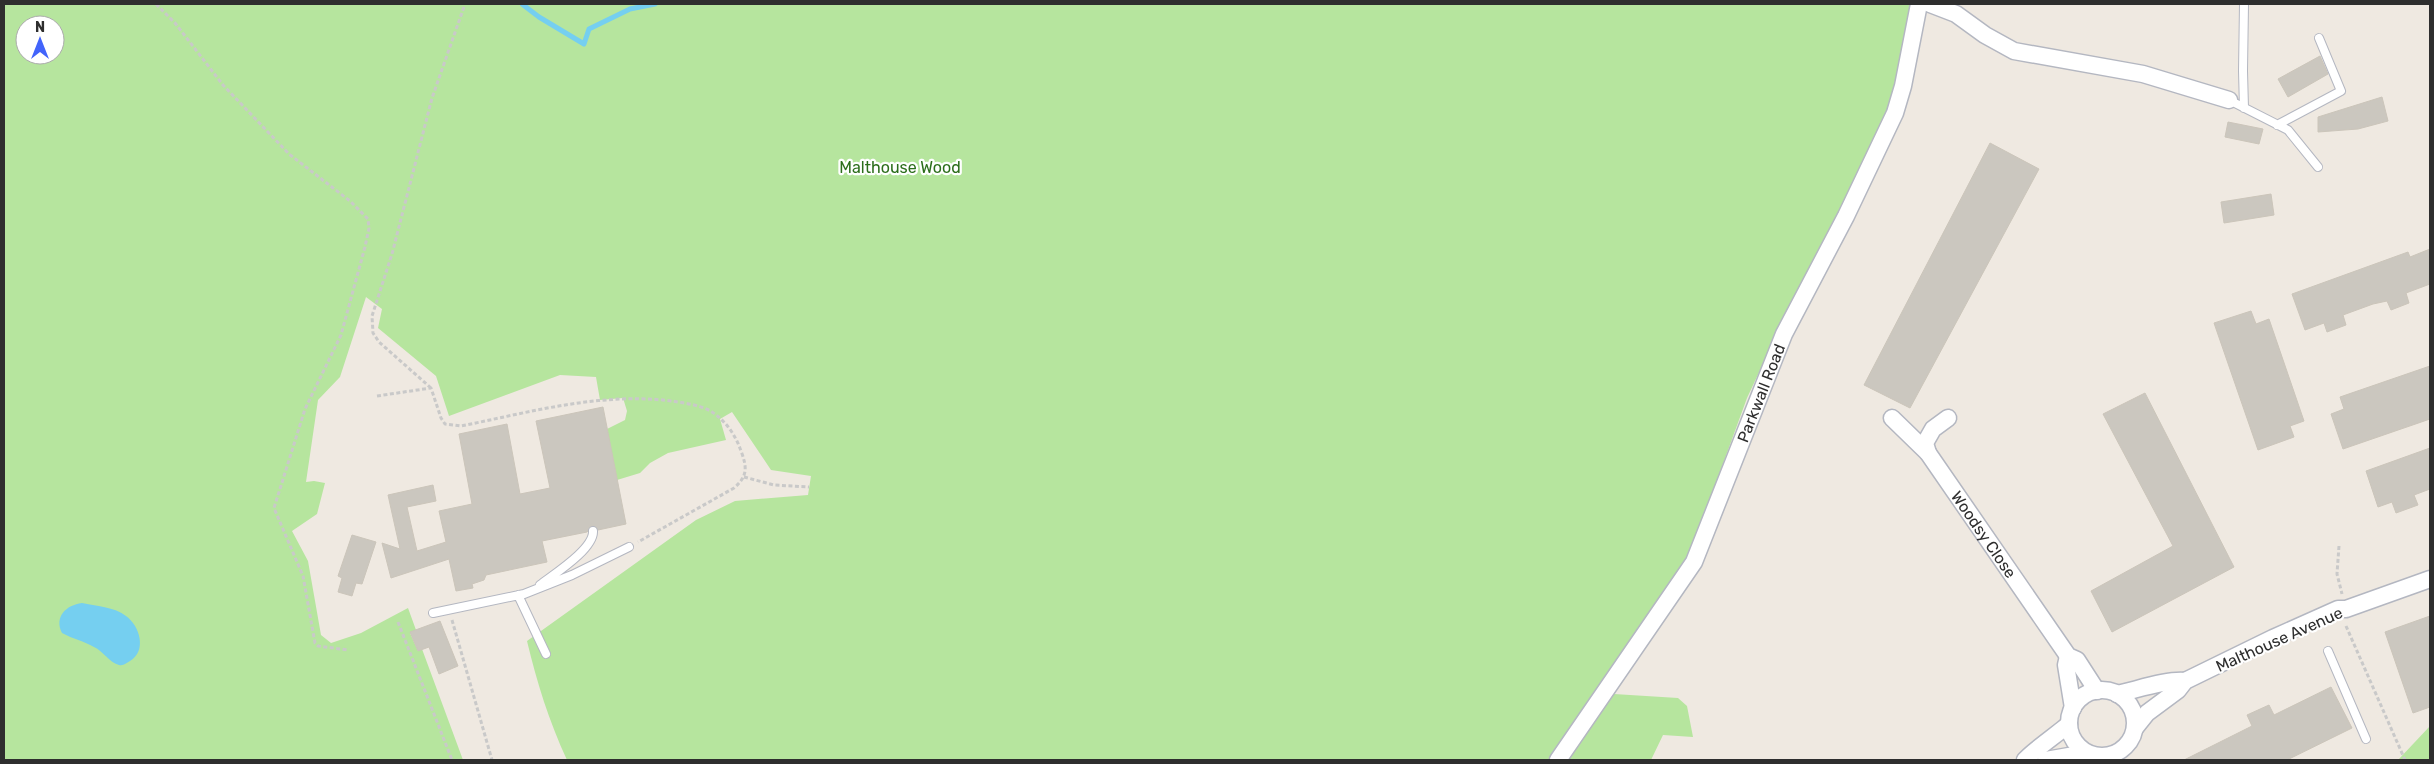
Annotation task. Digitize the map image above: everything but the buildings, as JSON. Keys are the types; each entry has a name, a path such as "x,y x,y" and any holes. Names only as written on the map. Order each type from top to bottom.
{"street":[{"name":"Parkwall Road","path":"1558,760 1694,562 1784,334 1846,216 1895,113 1903,86 1919,4"},
{"path":"1930,4 1956,14 1985,35 2014,51 2143,74 2229,100"},
{"name":"Woodsy Close","path":"1892,418 1928,453 2068,656 2077,660 2097,690"},
{"path":"1928,453 1925,443 1934,429 1948,418"},
{"name":"Malthouse Avenue","path":"2135,728 2147,712 2178,690 2184,681 2272,638 2342,609 2430,579"},
{"path":"2025,760 2045,745 2071,716 2087,693 2097,690 2117,694 2132,706 2135,728 2132,738 2120,756 2096,757 2086,753 2077,746 2070,736 2071,716 2066,665 2068,656"},
{"name":"Malthouse Avenue","path":"2117,694 2152,687 2173,679 2184,681"},
{"path":"2046,760 2086,753"}],"lane":[{"path":"2244,4 2242,70 2244,108"},
{"path":"2278,125 2341,91 2319,38"},
{"path":"2229,100 2288,130 2318,167"},
{"path":"534,590 587,547 594,538 593,531"},
{"path":"433,613 518,596 629,547"},
{"path":"518,596 546,654"},
{"path":"2328,651 2366,739"}],"path":[{"path":"156,4 175,23 223,85 289,154 350,201 368,219 369,228 366,247 341,335 305,409 274,508 303,576 315,643 318,646 348,650"},
{"path":"465,4 432,98 392,254 372,316 373,333 379,342 431,388 441,418 446,424 461,426 600,400 638,398 686,403 711,411 727,425 738,441 744,460 744,477 734,488 629,547"},
{"path":"377,396 431,388"},
{"path":"744,477 774,484 809,487"},
{"path":"2339,546 2337,574 2342,609 2405,760"},
{"path":"450,610 492,760"},
{"path":"398,622 452,760"}],"green space":[{"name":"Malthouse Wood","path":"4,4 1914,4 1891,107 1853,190 1776,336 1747,398 1692,549 1676,576 1552,760 567,760 544,702 527,641 696,520 735,501 808,495 811,476 771,470 732,412 720,419 726,440 668,453 650,463 640,473 617,480 607,429 625,420 627,411 623,398 600,400 596,377 560,375 449,416 436,376 378,328 382,309 366,297 340,377 318,400 306,482 325,483 317,514 292,531 308,561 321,635 331,643 361,633 408,608 416,630 410,633 418,651 422,649 463,760 4,760"},
{"path":"1614,694 1678,698 1687,706 1693,737 1663,735 1651,760 1568,760"},
{"path":"2430,726 2430,760 2398,760"}],"water":[{"path":"82,603 105,607 121,613 131,620 140,638 139,651 135,657 125,664 119,665 97,649 62,633 60,622 63,613 71,606"}],"waterway":[{"path":"522,4 539,17 584,44 589,29 630,9 655,4"}]}
